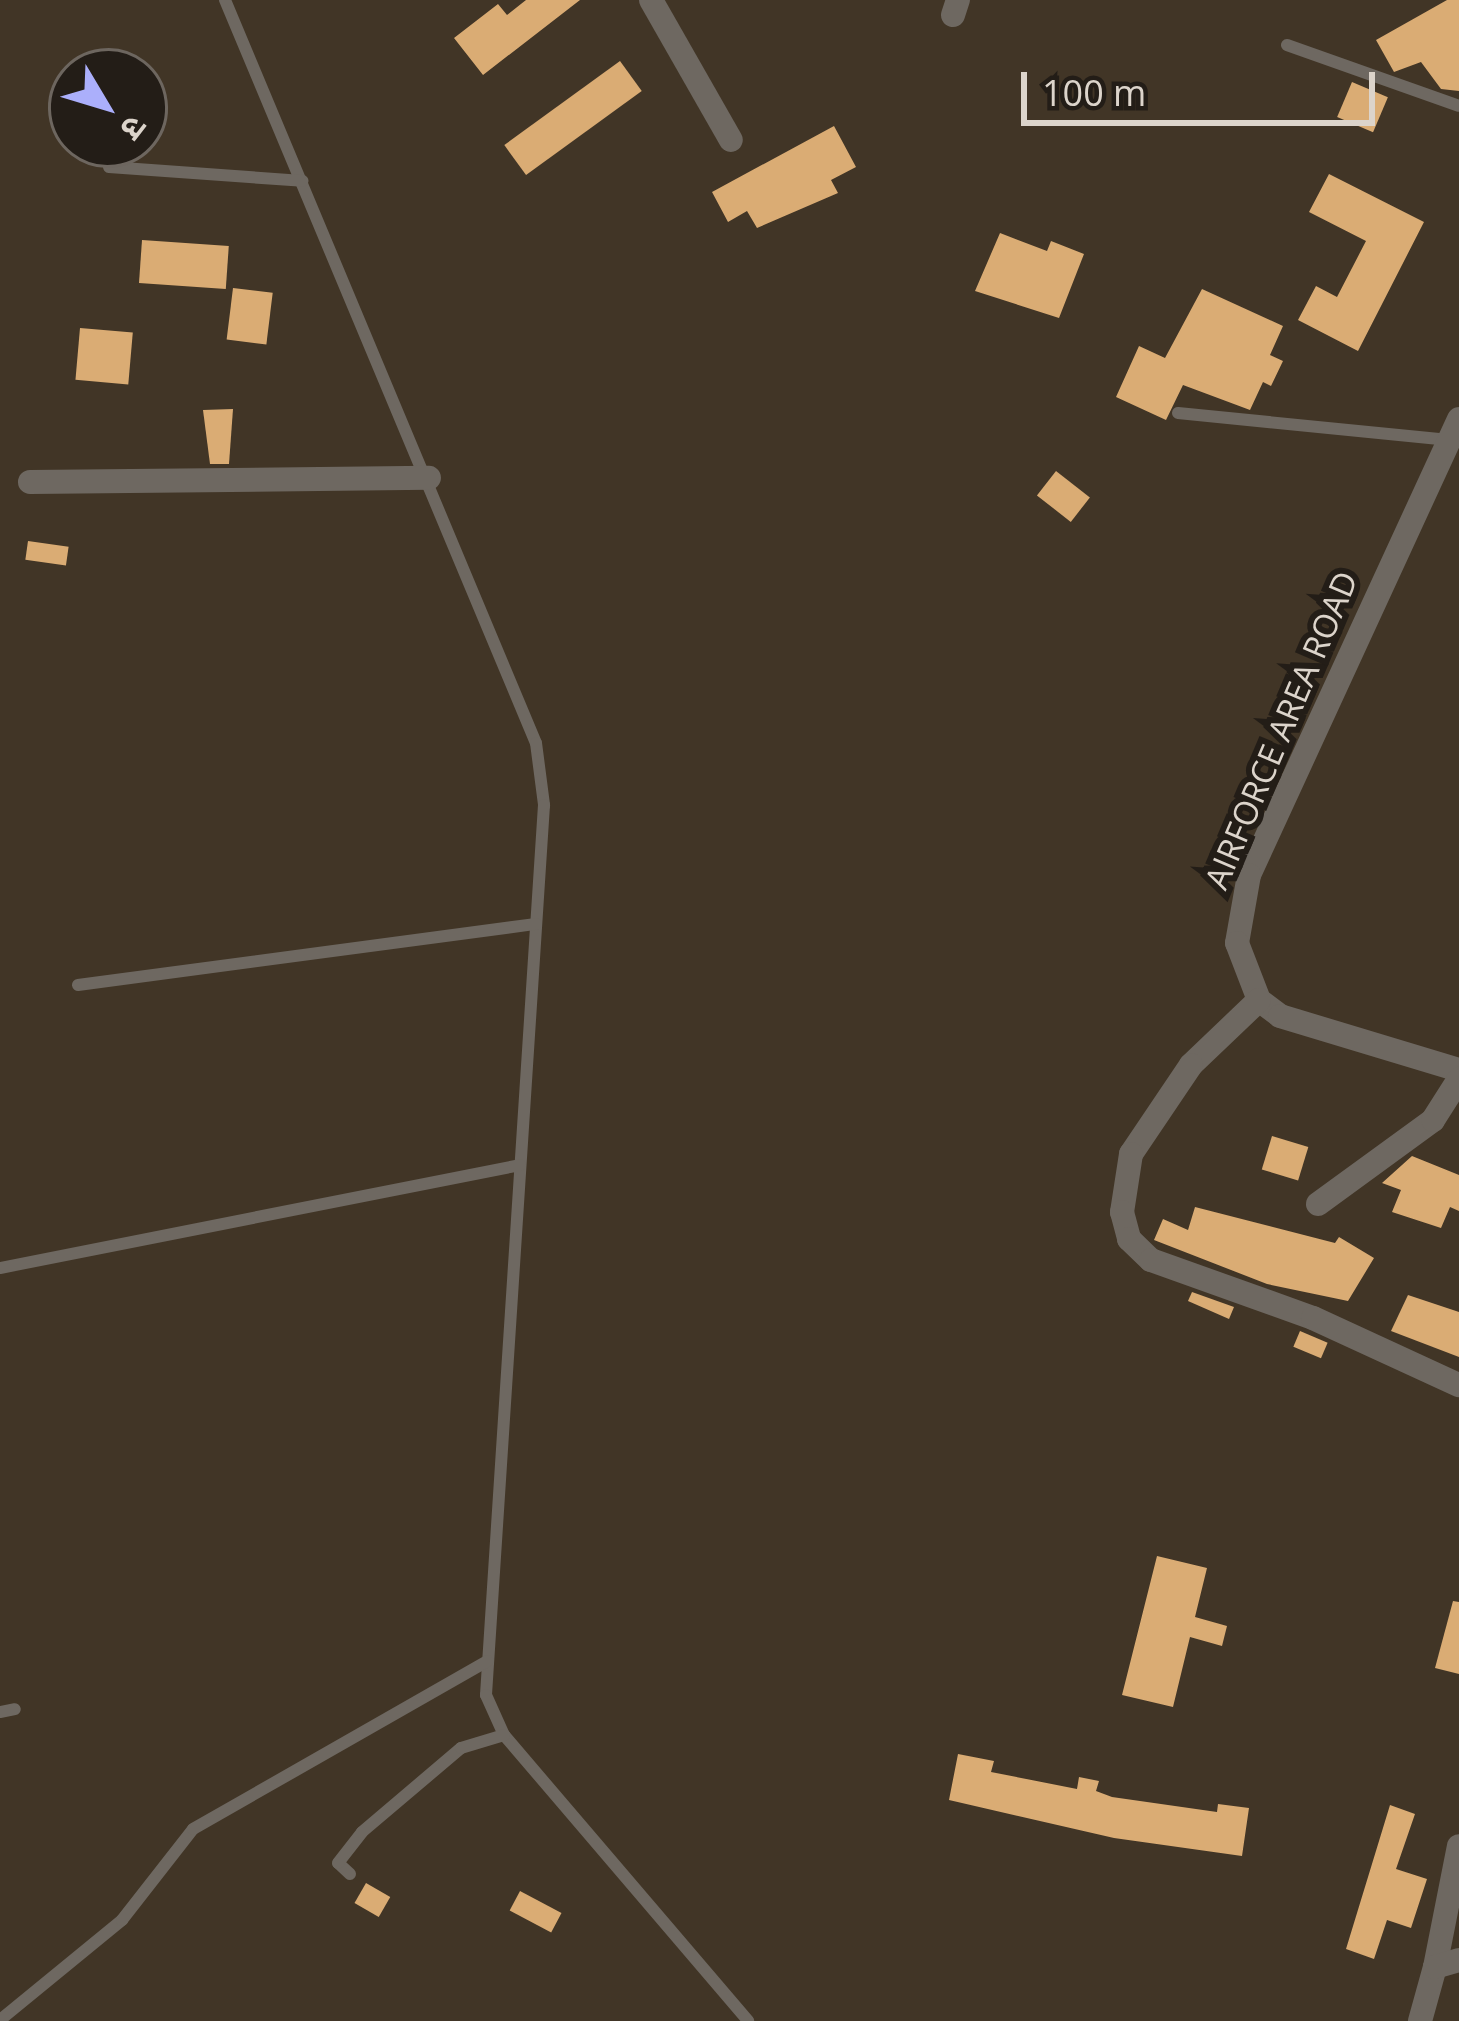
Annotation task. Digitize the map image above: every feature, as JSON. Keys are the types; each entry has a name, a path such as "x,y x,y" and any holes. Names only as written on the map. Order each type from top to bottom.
{"street":[{"path":"651,0 731,140"},
{"name":"AIRFORCE AREA ROAD","path":"1259,1000 1237,943 1249,875 1454,430"},
{"path":"30,482 429,478"},
{"path":"1318,1204 1432,1120 1459,1074 1330,1034 1259,1000 1190,1065 1131,1154 1122,1212 1130,1239 1150,1260 1313,1318 1459,1384"},
{"path":"1420,2021 1447,1963 1459,1846"}],"lane":[{"path":"225,0 429,478 536,743 544,805 487,1695 504,1735 748,2021"},
{"path":"1287,45 1459,106"},
{"path":"123,168 302,181"},
{"path":"1178,412 1454,430"},
{"path":"78,985 536,924"},
{"path":"0,1268 520,1165"},
{"path":"0,2020 122,1920 193,1829 488,1661"},
{"path":"350,1874 338,1863 362,1832 461,1748 504,1735"}],"building":[{"path":"526,0 580,0 483,75 454,38 498,4 507,15"},
{"path":"1447,0 1459,0 1459,91 1441,89 1421,62 1394,72 1376,40"},
{"path":"620,61 642,91 526,175 504,145"},
{"path":"1352,82 1388,97 1373,132 1337,117"},
{"path":"834,126 856,167 831,180 838,193 757,228 747,211 728,222 712,192"},
{"path":"1329,174 1424,222 1358,351 1298,320 1316,286 1337,297 1366,241 1309,212"},
{"path":"1000,233 1047,251 1051,241 1084,254 1059,318 975,291"},
{"path":"142,240 229,246 226,289 139,283"},
{"path":"233,288 273,293 266,344 227,340"},
{"path":"1202,289 1283,326 1270,355 1283,361 1271,386 1263,382 1250,410 1183,385 1166,420 1116,397 1139,346 1165,358"},
{"path":"80,328 133,333 128,384 75,380"},
{"path":"233,409 229,464 210,464 203,410"},
{"path":"1056,471 1090,497 1071,522 1037,495"},
{"path":"28,541 69,547 66,566 25,560"},
{"path":"1272,1136 1308,1147 1298,1181 1262,1169"},
{"path":"1412,1156 1459,1175 1459,1211 1450,1207 1441,1228 1392,1212 1401,1190 1382,1183"},
{"path":"1195,1207 1335,1243 1339,1237 1374,1258 1348,1301 1267,1284 1154,1240 1163,1219 1188,1230"},
{"path":"1192,1292 1234,1307 1229,1319 1188,1301"},
{"path":"1408,1295 1459,1312 1459,1357 1391,1331"},
{"path":"1300,1331 1328,1343 1321,1358 1293,1347"},
{"path":"1157,1556 1207,1568 1195,1617 1227,1626 1222,1646 1190,1637 1173,1707 1122,1695"},
{"path":"1453,1601 1459,1602 1459,1674 1435,1668"},
{"path":"958,1754 994,1761 991,1772 1077,1789 1079,1777 1099,1781 1096,1791 1112,1797 1217,1812 1218,1804 1249,1808 1242,1856 1114,1838 949,1800"},
{"path":"1390,1805 1415,1814 1396,1869 1427,1879 1411,1928 1387,1920 1374,1959 1346,1949"},
{"path":"366,1883 390,1897 379,1917 354,1903"},
{"path":"520,1891 561,1913 551,1932 510,1910"}]}
